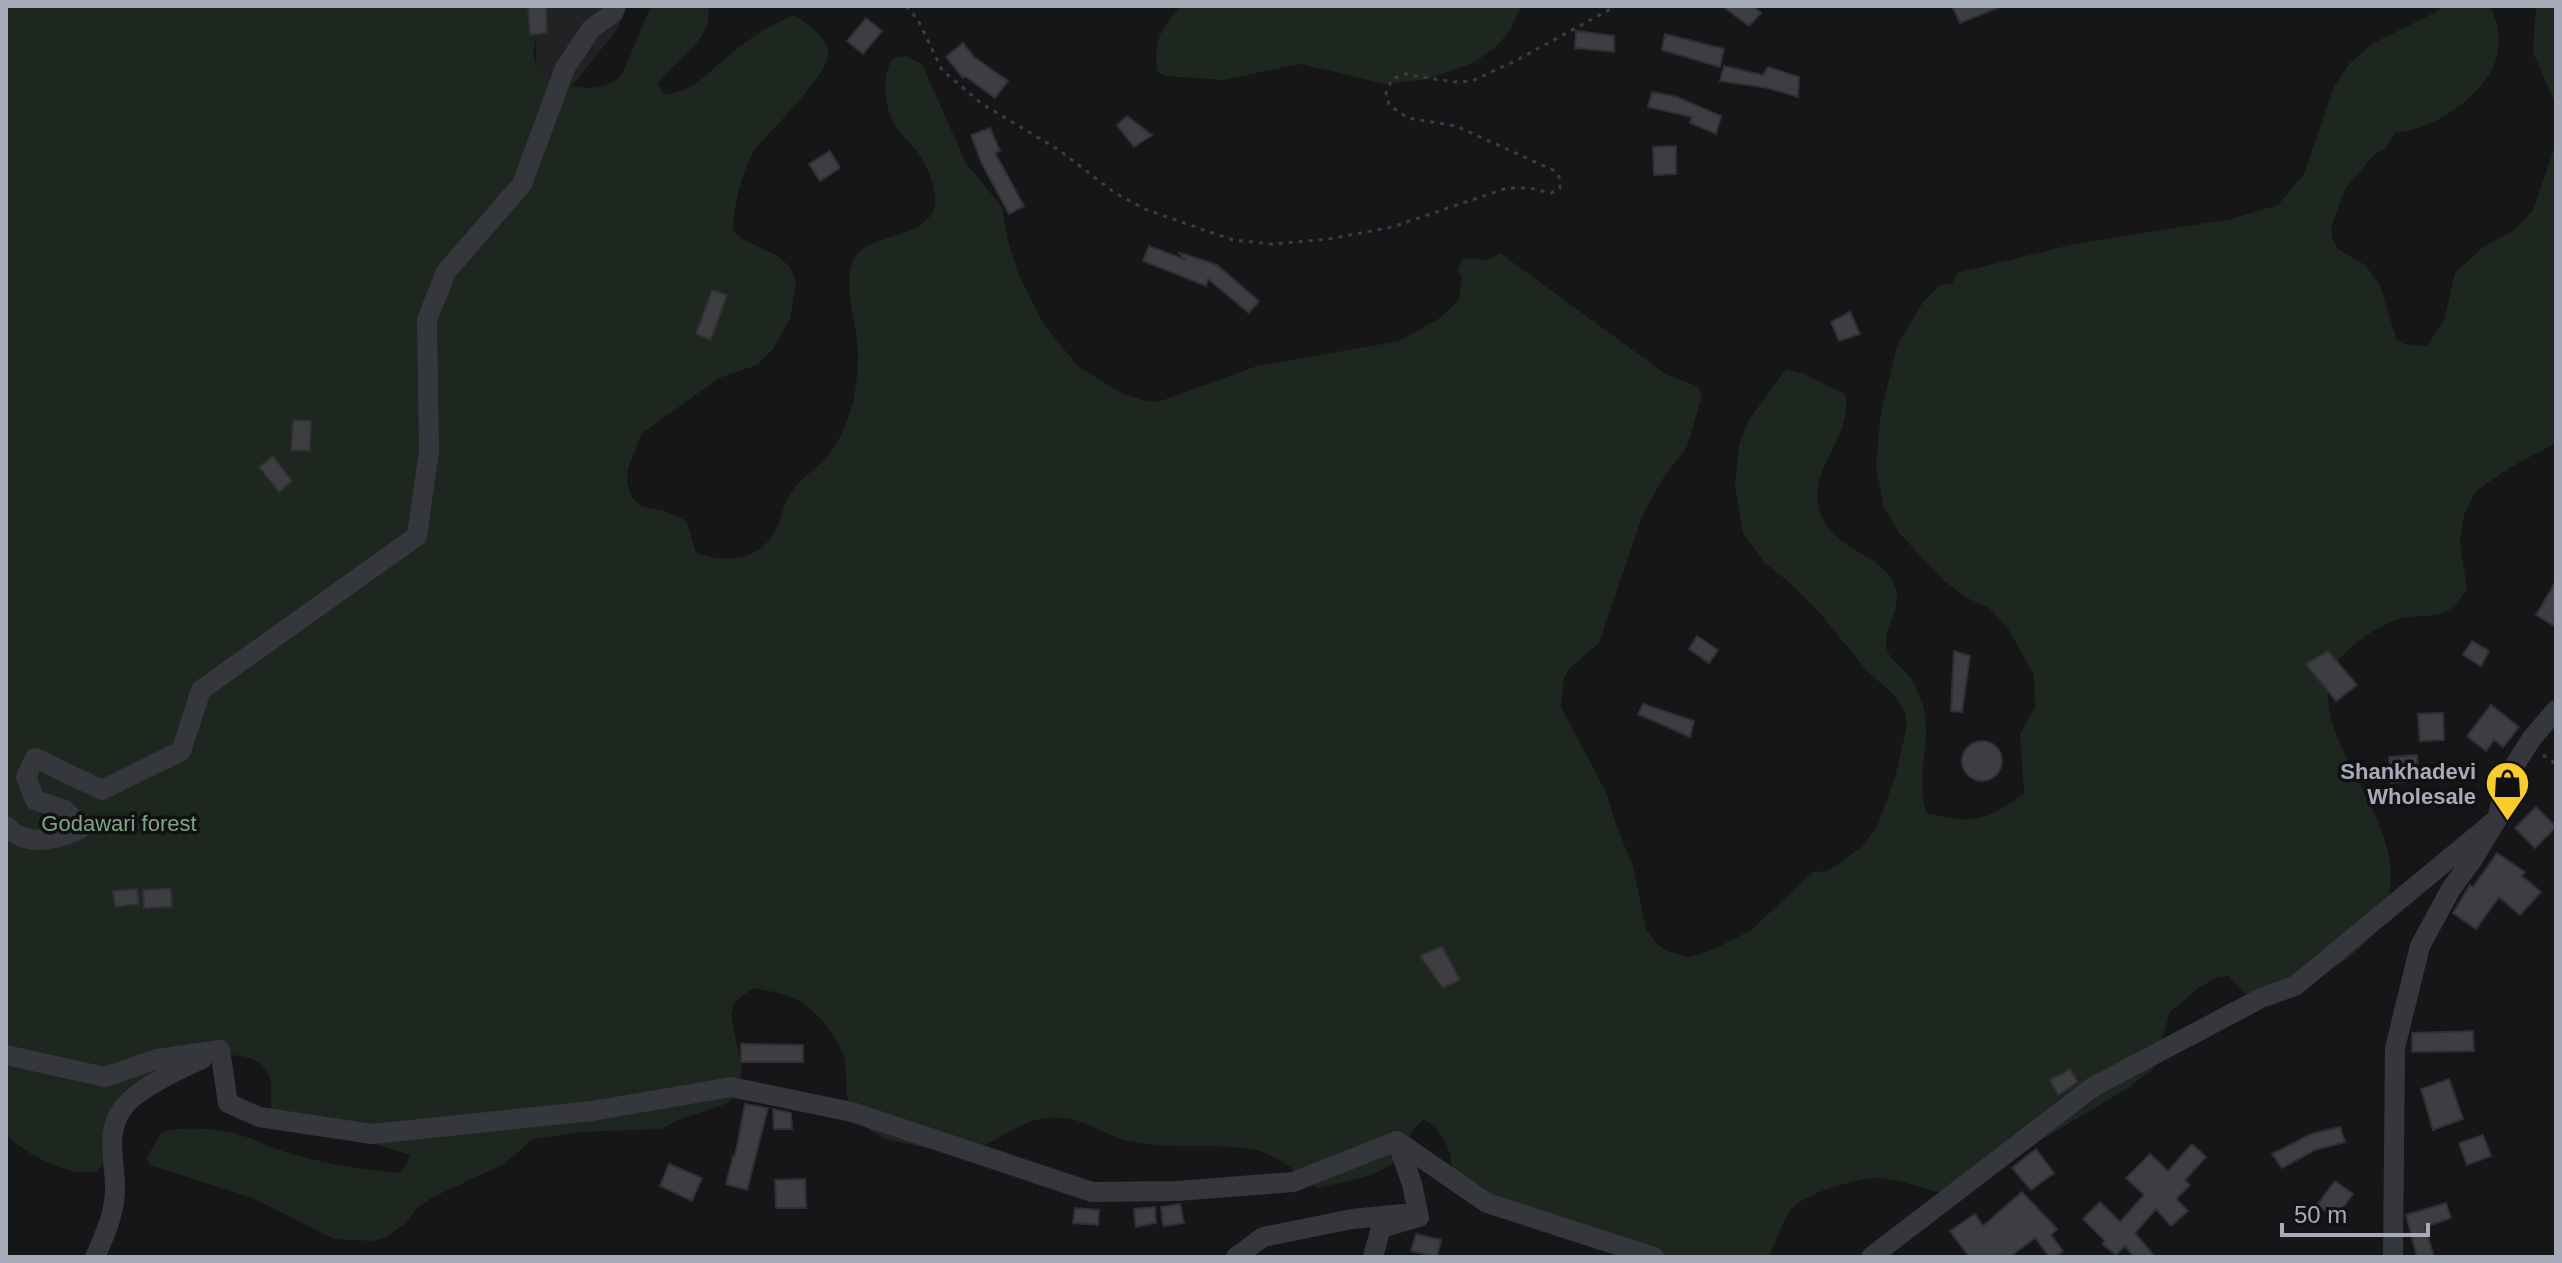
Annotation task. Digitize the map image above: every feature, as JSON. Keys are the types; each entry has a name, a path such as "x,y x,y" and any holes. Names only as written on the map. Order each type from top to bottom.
{"street":[{"path":"6,826 15,835 36,839 63,838 82,828 65,810 35,800 26,777 35,758 102,790 181,751 201,690 417,536 429,451 427,320 446,272 522,184 565,68 591,29 613,13 616,6"},
{"path":"2393,1257 2395,1063 2420,946 2451,889 2497,819 2507,777 2532,738 2556,710"},
{"path":"1871,1257 2093,1087 2263,997 2295,986 2497,819"},
{"path":"6,1055 105,1077 157,1059 220,1050"},
{"path":"220,1050 228,1103 259,1117 372,1134 592,1111 731,1087 852,1112 1092,1192 1177,1191 1293,1182 1397,1141"},
{"path":"95,1257 107,1230 115,1194 112,1128 124,1105 164,1077 220,1050"},
{"path":"1397,1141 1412,1184 1419,1217"},
{"path":"1397,1141 1487,1203 1654,1257"},
{"path":"1236,1257 1263,1237 1352,1219 1403,1214 1419,1217"},
{"path":"1373,1257 1381,1228 1419,1217"}],"path":[{"path":"906,6 918,20 942,70 982,104 1059,150 1115,193 1147,210 1233,240 1272,244 1329,239 1392,227 1507,188 1530,188 1551,193 1560,188 1555,171 1456,126 1408,118 1389,105 1386,93 1392,79 1405,74 1453,82 1472,81 1616,6"}],"shaded area":[{"path":"549,6 625,6 626,9 618,28 559,103 540,90 536,61 535,11"}],"green space":[{"name":"Godawari forest","path":"6,6 546,6 535,43 537,66 555,81 596,87 608,84 621,74 654,6 708,6 709,18 699,39 658,84 664,94 691,86 743,44 785,19 794,15 810,26 826,44 827,61 810,87 753,153 742,180 733,223 733,231 741,238 778,256 791,268 796,282 790,319 773,349 757,365 719,378 641,434 628,469 627,482 632,498 643,507 665,511 687,521 696,553 720,558 743,557 763,546 778,525 792,491 827,457 844,428 857,378 857,343 849,291 855,257 875,243 916,228 934,210 935,195 925,165 896,127 889,110 885,83 893,58 906,56 922,64 966,163 1002,207 1018,273 1044,325 1078,366 1119,392 1142,400 1158,402 1257,366 1399,341 1440,318 1459,300 1462,277 1457,269 1464,258 1488,260 1500,253 1667,375 1697,386 1702,396 1687,447 1662,480 1643,514 1599,643 1569,669 1564,678 1561,707 1606,792 1633,866 1646,929 1657,944 1667,951 1690,957 1750,931 1813,872 1828,871 1860,848 1877,827 1895,777 1907,726 1905,712 1893,694 1867,671 1819,612 1765,563 1743,533 1735,485 1739,445 1748,421 1786,369 1802,373 1845,394 1844,423 1821,474 1818,503 1823,519 1832,532 1881,567 1896,590 1895,610 1886,643 1891,658 1912,680 1923,705 1926,732 1922,787 1927,813 1957,819 1988,815 2024,794 2020,734 2035,707 2034,675 2007,627 1989,608 1965,597 1944,581 1899,533 1883,506 1876,465 1881,412 1897,346 1923,302 1940,285 1952,284 1957,273 2074,244 2231,219 2278,205 2304,174 2334,86 2350,63 2372,44 2443,6 2490,6 2499,39 2498,53 2490,73 2469,98 2440,119 2410,131 2396,132 2386,148 2374,155 2345,189 2331,228 2332,238 2338,249 2365,265 2380,285 2396,338 2404,344 2427,346 2444,320 2455,273 2483,247 2514,230 2533,210 2554,149 2556,114 2556,443 2511,467 2476,491 2464,515 2460,542 2467,589 2456,604 2441,613 2405,618 2382,626 2352,646 2333,669 2328,700 2335,732 2383,833 2391,869 2387,905 2366,942 2335,967 2271,1007 2253,1000 2229,976 2218,977 2200,987 2170,1012 2153,1069 2131,1086 1952,1194 1894,1180 1865,1179 1828,1189 1795,1205 1786,1217 1769,1257 1642,1257 1505,1218 1452,1168 1444,1140 1424,1120 1415,1128 1400,1156 1383,1169 1362,1178 1318,1188 1280,1161 1255,1150 1134,1142 1068,1119 1032,1121 983,1146 966,1151 921,1147 883,1138 858,1120 848,1100 842,1052 830,1030 812,1011 789,996 753,988 734,1003 731,1016 742,1070 738,1094 728,1103 661,1129 584,1132 533,1139 504,1164 431,1198 415,1210 406,1223 385,1238 373,1241 334,1239 255,1199 150,1165 147,1157 162,1132 193,1128 237,1134 291,1154 336,1164 398,1173 406,1166 410,1155 272,1116 268,1074 251,1058 218,1057 124,1091 117,1100 116,1152 95,1172 73,1171 48,1163 6,1136"},
{"path":"1181,6 1521,6 1511,29 1497,46 1475,62 1428,79 1386,84 1300,64 1223,80 1166,76 1157,72 1158,43 1163,29"},
{"path":"2536,6 2556,6 2556,105 2533,53"}],"building":[{"path":"528,6 546,6 547,33 530,35"},
{"path":"1722,6 1753,6 1761,13 1749,26"},
{"path":"1952,6 2000,6 2000,7 1960,23"},
{"path":"866,18 882,31 863,54 847,41"},
{"path":"1576,31 1614,36 1614,52 1575,48"},
{"path":"1665,34 1724,49 1720,67 1662,50"},
{"path":"963,43 974,57 1008,81 995,98 965,76 963,78 946,57"},
{"path":"1724,66 1763,75 1768,67 1799,77 1798,97 1768,88 1720,81"},
{"path":"1652,92 1677,97 1721,116 1716,134 1690,123 1692,117 1648,107"},
{"path":"1127,116 1152,135 1134,147 1117,125"},
{"path":"990,128 1000,151 995,153 1024,206 1009,214 982,164 971,135"},
{"path":"1676,146 1676,174 1654,175 1653,147"},
{"path":"830,151 840,168 820,181 809,164"},
{"path":"1149,246 1186,260 1178,252 1217,265 1259,301 1249,313 1208,279 1206,286 1143,261"},
{"path":"712,290 727,295 711,340 696,334"},
{"path":"1850,312 1860,334 1839,341 1831,322"},
{"path":"293,420 311,421 310,451 291,450"},
{"path":"273,456 292,481 279,492 259,467"},
{"path":"2556,581 2556,627 2536,615"},
{"path":"1697,636 1718,650 1709,663 1689,649"},
{"path":"2472,641 2489,651 2481,666 2463,655"},
{"path":"1954,651 1970,656 1962,712 1951,711"},
{"path":"2328,651 2357,685 2336,701 2306,664"},
{"path":"1643,704 1694,721 1690,737 1638,714"},
{"path":"2491,705 2519,727 2503,747 2494,740 2486,751 2467,736"},
{"path":"2443,713 2444,740 2420,741 2418,714"},
{"path":"1982,741 1996,747 2002,761 1996,775 1982,781 1968,775 1962,761 1968,747"},
{"path":"2417,755 2419,780 2391,783 2389,757"},
{"path":"2536,807 2556,827 2535,848 2515,828"},
{"path":"2497,853 2525,872 2522,876 2541,892 2520,915 2499,897 2476,929 2453,913 2470,885 2473,887"},
{"path":"171,888 172,907 144,908 143,890"},
{"path":"137,889 139,904 115,907 113,891"},
{"path":"1442,946 1460,980 1443,988 1420,956"},
{"path":"2473,1031 2474,1051 2412,1052 2412,1033"},
{"path":"741,1044 803,1045 803,1062 741,1062"},
{"path":"2070,1069 2078,1082 2058,1095 2050,1080"},
{"path":"2449,1079 2463,1119 2433,1130 2421,1089"},
{"path":"745,1104 768,1108 747,1190 726,1184"},
{"path":"773,1109 791,1113 792,1129 774,1129"},
{"path":"2340,1127 2345,1142 2315,1150 2282,1168 2272,1154 2311,1134"},
{"path":"2483,1135 2491,1156 2467,1165 2459,1143"},
{"path":"2192,1144 2206,1157 2185,1180 2190,1185 2176,1199 2188,1211 2171,1226 2156,1209 2135,1233 2155,1257 2134,1257 2125,1246 2116,1255 2102,1244 2105,1241 2083,1219 2100,1202 2120,1222 2144,1195 2126,1178 2150,1154 2168,1171"},
{"path":"2036,1149 2054,1173 2031,1190 2012,1168"},
{"path":"669,1164 702,1178 692,1201 660,1186"},
{"path":"805,1179 806,1208 776,1208 775,1180"},
{"path":"2335,1181 2353,1194 2335,1218 2317,1205"},
{"path":"2022,1192 2057,1229 2051,1235 2063,1251 2049,1257 2035,1238 2010,1257 1969,1257 1950,1231 1975,1214 1983,1226"},
{"path":"2446,1203 2451,1218 2425,1227 2434,1257 2417,1257 2406,1215"},
{"path":"1180,1204 1184,1223 1163,1226 1161,1207"},
{"path":"1155,1207 1156,1223 1136,1227 1134,1209"},
{"path":"1075,1208 1099,1210 1098,1225 1073,1223"},
{"path":"1416,1234 1441,1240 1437,1257 1411,1251"}],"place":[{"name":"Shankhadevi Wholesale","path":"2507,823"}]}
